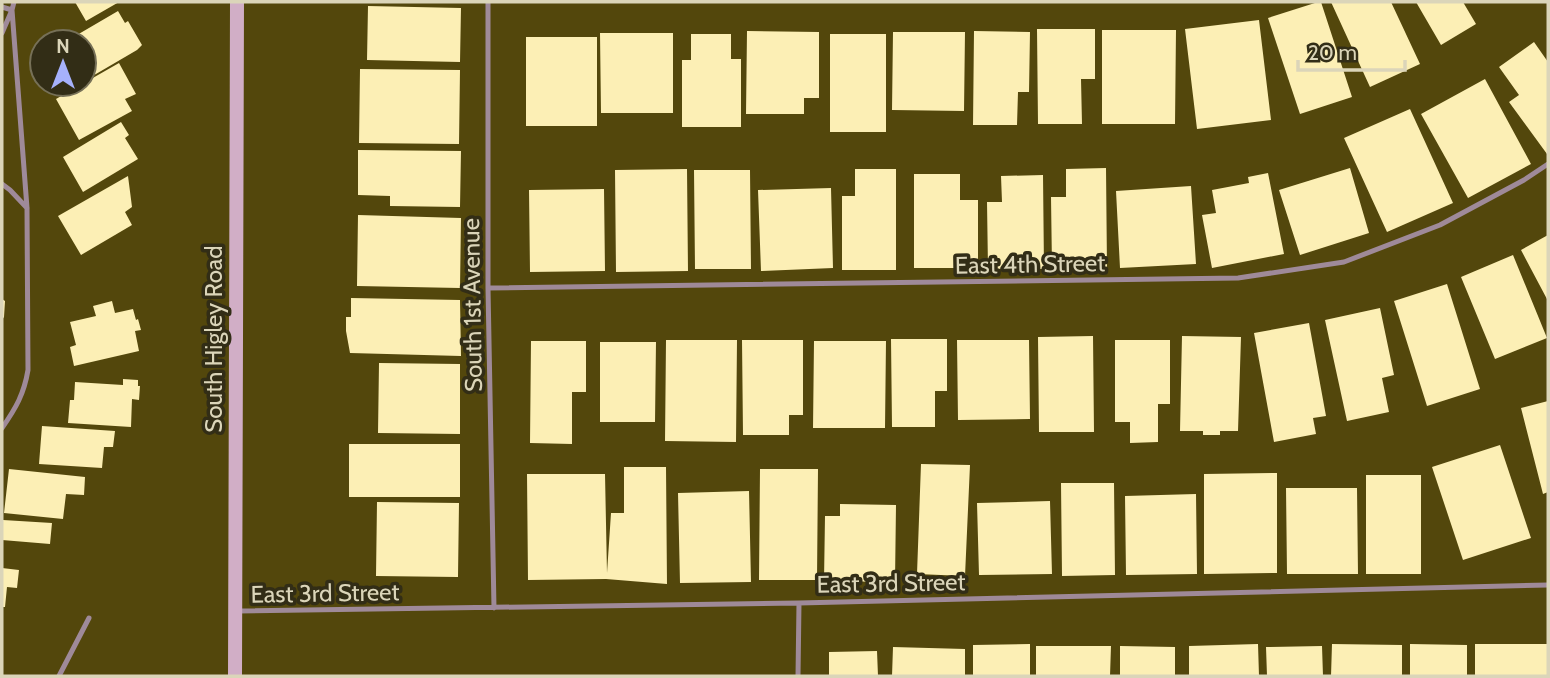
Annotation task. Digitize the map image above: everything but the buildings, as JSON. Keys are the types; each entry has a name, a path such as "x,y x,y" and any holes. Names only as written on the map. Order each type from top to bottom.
{"main road":[{"name":"South Higley Road","path":"234,676 237,2"}],"lane":[{"path":"2,33 14,2"},
{"name":"South 1st Avenue","path":"488,2 488,288 494,608"},
{"path":"2,7 12,10"},
{"path":"2,428 24,390 27,370 27,208 12,10"},
{"name":"East 4th Street","path":"488,288 1238,278 1344,262 1440,225 1524,180 1548,164"},
{"path":"2,184 27,208"},
{"name":"East 3rd Street","path":"235,611 799,603 1548,585"},
{"path":"798,676 799,603"},
{"path":"59,676 89,618"}]}
